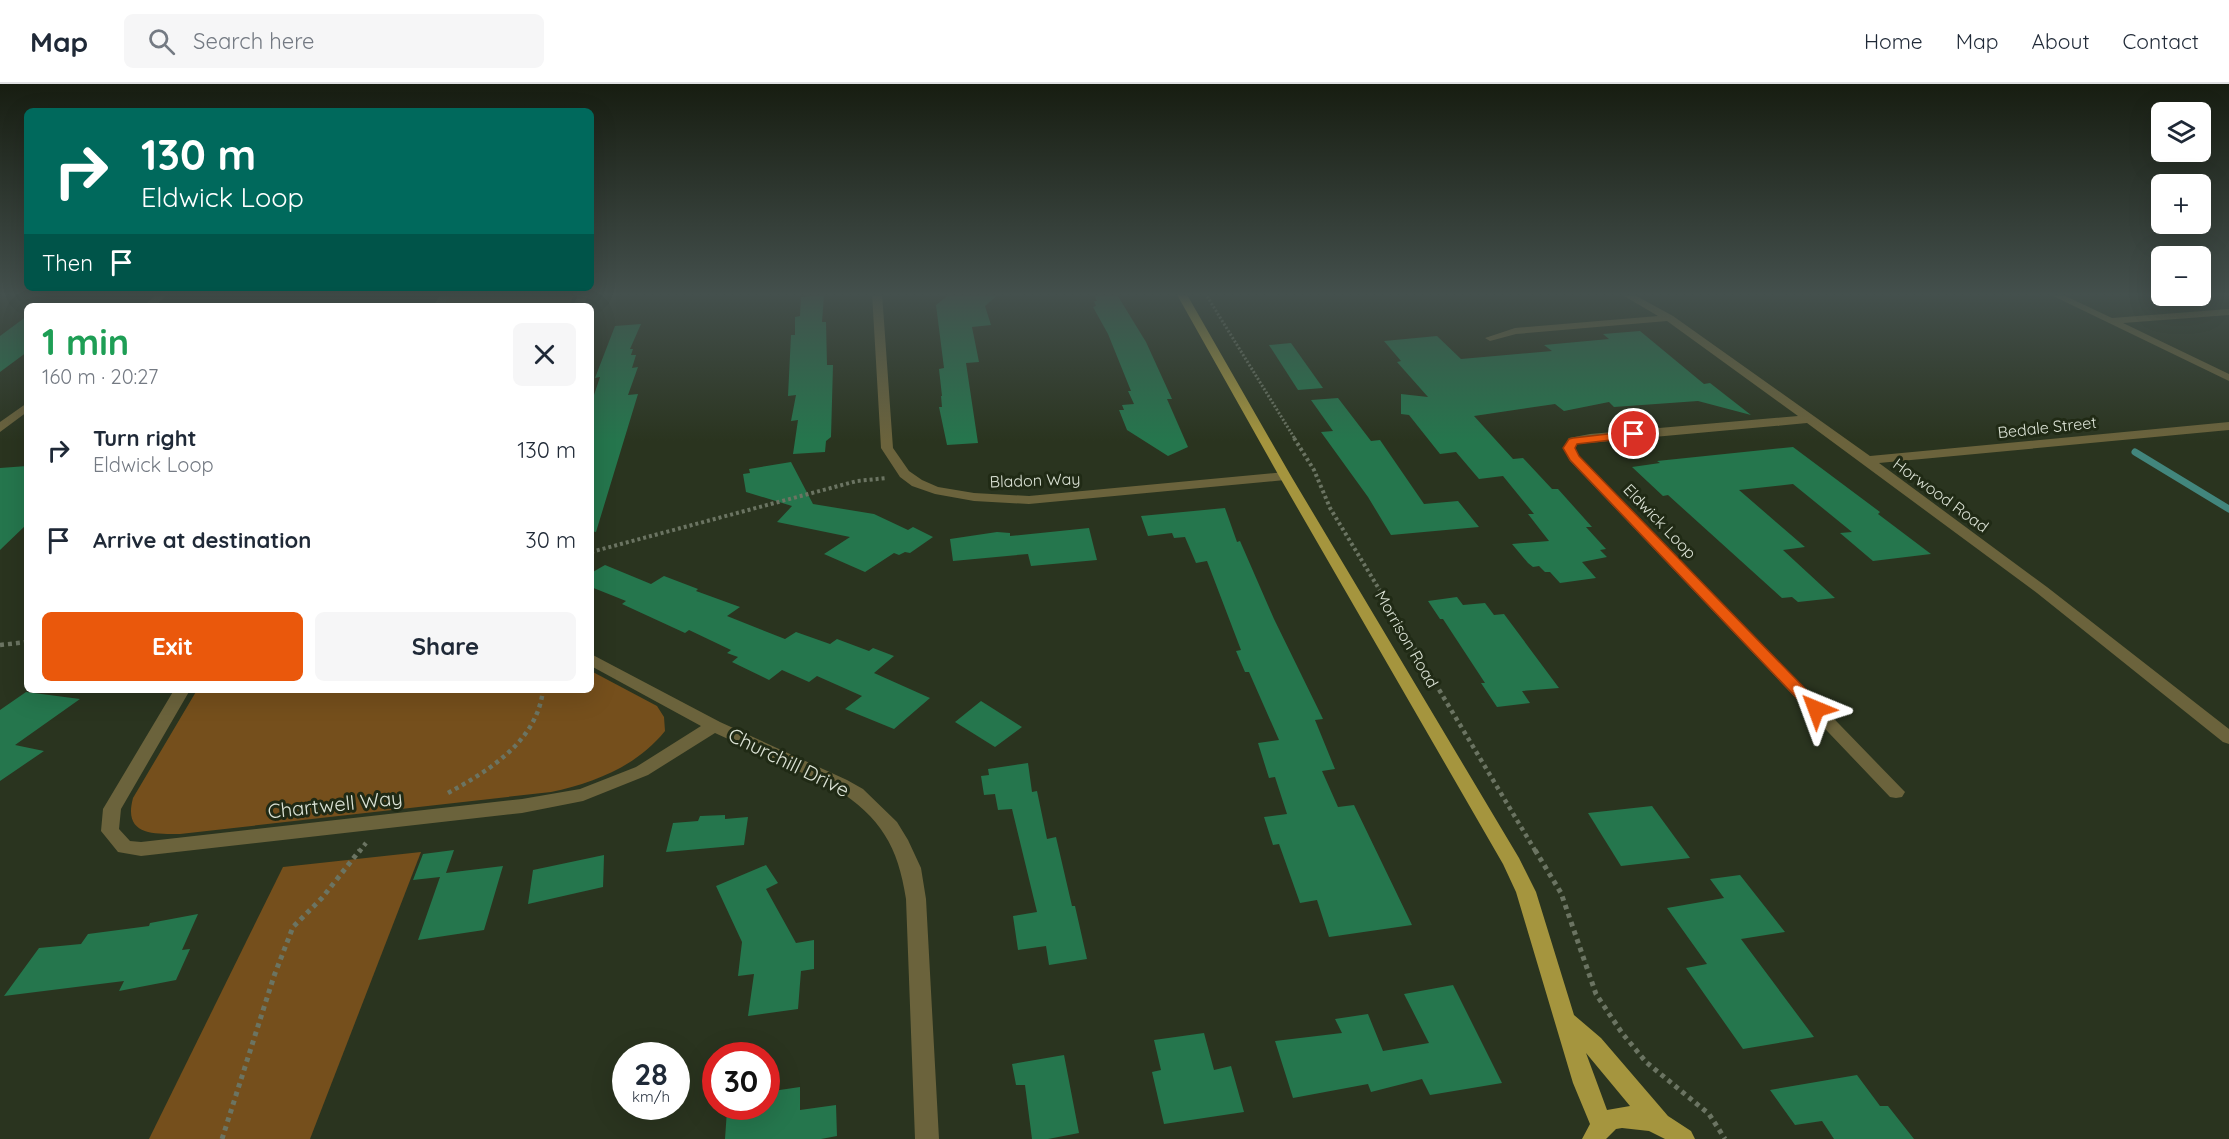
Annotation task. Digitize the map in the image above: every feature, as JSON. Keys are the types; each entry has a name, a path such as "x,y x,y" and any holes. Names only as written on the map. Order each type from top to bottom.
{"main road":[{"name":"Morrison Road","path":"1209,342 1285,477 1512,863 1526,892 1598,1132 1617,1118 1637,1116 1659,1123"},
{"name":"Morrison Road","path":"1566,1021 1593,1046 1659,1123 1683,1139"}],"street":[{"name":"Bladon Way","path":"880,342 887,448 904,474 917,483 935,490 999,500 1029,500 1285,477"},
{"name":"Horwood Road","path":"1702,342 1867,460 2042,590 2229,738"},
{"path":"2156,342 2229,378"},
{"path":"0,428 24,408"},
{"name":"Eldwick Loop","path":"1808,419 1590,438 1573,441 1569,448 1574,458 1896,792"},
{"name":"Bedale Street","path":"1867,460 2229,426"},
{"name":"Churchill Drive","path":"594,661 714,726 841,784 873,808 901,845 911,868 916,899 927,1139"},
{"name":"Chartwell Way","path":"180,693 112,809 110,831 125,847 141,849 522,806 583,795 642,771 714,726"}],"path":[{"path":"1235,342 1314,470 1330,508 1561,892 1596,994 1622,1033 1646,1062 1709,1114 1725,1139"},
{"path":"594,551 857,481 904,474"},
{"path":"0,645 24,642"},
{"path":"441,796 486,771 519,740 534,724 541,711 543,693"},
{"path":"222,1139 274,976 293,927 322,898 384,821"}],"shaded area":[{"path":"594,673 657,706 664,717 665,731 654,743 628,763 599,778 551,792 180,834 159,834 142,830 136,826 131,810 133,798 195,693 594,693"},
{"path":"421,852 310,1139 149,1139 283,867"}],"building":[{"path":"0,342 24,342 24,354 0,372"},
{"path":"609,342 633,342 630,349 633,349 631,355 636,355 632,368 638,367 628,395 638,394 596,532 594,532 594,395 600,377 595,378"},
{"path":"791,342 826,342 827,365 833,365 831,437 826,441 825,452 793,454 798,420 791,421 796,395 788,396"},
{"path":"941,342 975,342 979,362 966,363 978,443 947,445 939,407 942,407 942,396 939,369 944,368"},
{"path":"1111,342 1146,342 1172,399 1167,399 1188,447 1168,456 1127,430 1119,410 1124,410 1122,405 1134,404 1128,391 1131,391"},
{"path":"1385,342 1444,342 1461,359 1552,351 1544,345 1574,342 1654,342 1704,384 1710,383 1751,415 1698,401 1614,407 1609,402 1564,411 1555,404 1474,416 1513,459 1523,458 1552,489 1558,489 1592,527 1586,527 1606,549 1600,550 1607,557 1582,562 1596,578 1560,583 1550,572 1545,572 1539,566 1533,567 1528,563 1512,544 1549,541 1528,514 1534,514 1503,476 1479,479 1456,452 1440,454 1409,415 1401,414 1401,394 1428,397 1397,362 1401,361"},
{"path":"1291,343 1323,388 1298,390 1269,345"},
{"path":"1338,398 1371,441 1380,440 1424,504 1458,501 1479,527 1391,535 1368,497 1321,432 1333,431 1311,400"},
{"path":"1793,447 1880,512 1878,514 1931,554 1873,561 1840,533 1852,532 1793,484 1739,490 1805,547 1783,550 1835,598 1798,602 1792,597 1782,598 1668,495 1663,496 1632,467 1660,463 1657,461"},
{"path":"791,462 813,504 874,514 908,530 913,527 933,537 910,553 905,552 899,555 894,553 865,572 824,554 850,537 777,522 792,506 746,492 743,474 750,473 749,469"},
{"path":"24,466 24,527 0,550 0,468"},
{"path":"1225,508 1237,542 1240,541 1274,619 1323,719 1315,720 1335,769 1322,771 1338,807 1354,805 1412,925 1329,937 1317,900 1300,903 1279,844 1273,845 1264,817 1287,814 1275,777 1269,778 1258,743 1279,740 1249,672 1245,672 1236,651 1241,650 1207,561 1196,563 1185,537 1174,538 1172,533 1148,536 1141,516"},
{"path":"1089,528 1097,560 1031,566 1028,554 953,561 950,539 997,532 1010,533 1010,536"},
{"path":"605,565 651,584 664,576 698,589 696,591 740,607 727,616 785,639 796,632 830,644 837,639 869,651 873,648 894,656 874,673 930,698 894,729 845,709 862,696 817,676 809,682 782,670 769,680 732,662 738,657 727,653 731,650 689,630 685,633 622,604 626,601 594,588 594,571"},
{"path":"1457,597 1463,605 1485,603 1494,615 1504,614 1559,688 1522,691 1530,703 1497,707 1481,683 1485,683 1443,619 1440,619 1428,601"},
{"path":"25,693 80,699 15,745 44,751 0,781 0,710"},
{"path":"981,701 1022,727 995,747 955,722"},
{"path":"1028,763 1032,792 1037,791 1047,839 1056,837 1087,959 1049,965 1046,946 1018,950 1013,916 1037,912 1012,809 998,810 995,794 984,795 981,776 989,775 988,769"},
{"path":"1652,806 1690,858 1621,866 1588,813"},
{"path":"725,815 725,819 748,817 744,845 666,852 673,823 698,821 700,816"},
{"path":"454,850 446,873 503,866 484,930 418,940 440,877 413,880 423,854"},
{"path":"604,855 603,887 528,904 533,870"},
{"path":"766,865 778,883 766,889 796,943 814,940 814,969 801,971 798,1009 748,1016 754,974 738,976 742,942 716,886"},
{"path":"1740,875 1785,932 1741,939 1814,1037 1743,1049 1686,968 1707,964 1667,908 1724,898 1710,879"},
{"path":"198,914 182,950 190,949 176,980 119,991 124,981 4,996 39,948 81,944 88,934 149,926 150,923"},
{"path":"1453,985 1502,1083 1430,1095 1422,1079 1371,1092 1368,1084 1293,1098 1275,1041 1342,1033 1335,1019 1368,1014 1383,1051 1429,1043 1404,994"},
{"path":"1204,1033 1214,1070 1231,1066 1244,1112 1164,1124 1152,1072 1161,1070 1154,1040"},
{"path":"1064,1055 1079,1133 1048,1139 1032,1139 1025,1085 1016,1085 1012,1064"},
{"path":"1857,1075 1880,1106 1888,1106 1914,1139 1834,1139 1822,1121 1795,1125 1770,1090"},
{"path":"800,1087 800,1110 836,1105 837,1136 821,1139 725,1139 726,1120 780,1120 780,1090"}],"waterway":[{"path":"2135,452 2229,509"}],"route":[{"path":"1634,434 1573,441 1569,448 1574,458 1816,709"}]}
